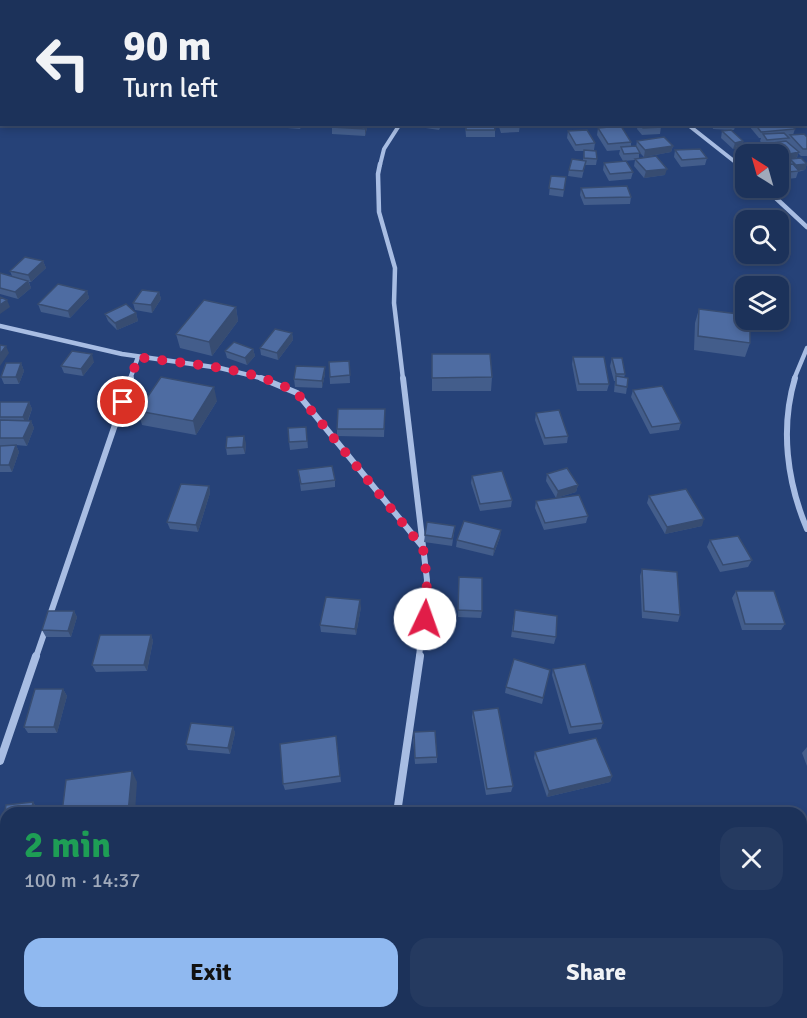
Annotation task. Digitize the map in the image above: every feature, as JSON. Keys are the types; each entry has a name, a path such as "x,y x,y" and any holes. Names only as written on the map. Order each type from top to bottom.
{"street":[{"path":"398,126 384,149 378,174 379,212 395,268 394,303 427,580 425,619 398,807"},
{"path":"690,126 735,162"},
{"path":"776,198 807,227"},
{"path":"0,326 138,357 252,375 279,383 297,393 423,548"},
{"path":"807,348 795,378 788,421 793,492 807,529"},
{"path":"0,760 138,357"}],"building":[{"path":"332,126 366,126 365,129"},
{"path":"466,126 494,126 495,130 466,130"},
{"path":"621,126 631,142 608,144 598,128"},
{"path":"642,126 661,127 643,128"},
{"path":"756,126 793,126 795,129 761,132"},
{"path":"587,130 595,143 576,145 568,131"},
{"path":"731,130 743,141 735,143 722,131"},
{"path":"784,133 789,138 767,140 763,134"},
{"path":"804,134 807,137 807,149 803,149 790,135"},
{"path":"664,137 673,146 645,150 637,141"},
{"path":"786,141 799,152 789,154 789,144 766,144"},
{"path":"636,146 640,153 624,154 621,147"},
{"path":"700,149 707,158 682,160 675,150"},
{"path":"584,150 596,151 597,159 584,158"},
{"path":"656,156 667,169 646,171 635,159"},
{"path":"801,158 807,164 796,165 790,159"},
{"path":"572,159 586,161 583,171 569,170"},
{"path":"626,161 633,172 610,174 604,163"},
{"path":"789,164 793,164 799,171 789,172"},
{"path":"551,176 566,177 564,190 549,188"},
{"path":"627,186 631,197 585,198 581,188"},
{"path":"25,257 43,261 28,275 10,271"},
{"path":"0,273 28,281 15,292 0,288"},
{"path":"58,284 87,291 68,311 38,304"},
{"path":"142,290 159,292 151,305 133,303"},
{"path":"0,297 7,300 0,305"},
{"path":"204,300 236,307 209,342 176,334"},
{"path":"126,304 136,313 115,323 105,314"},
{"path":"699,309 735,314 735,330 750,330 750,343 698,336"},
{"path":"275,329 292,333 277,353 260,348"},
{"path":"234,342 253,349 245,358 225,351"},
{"path":"0,345 6,346 0,354"},
{"path":"72,351 92,354 81,369 61,366"},
{"path":"432,354 490,354 492,377 432,378"},
{"path":"573,357 604,357 609,384 579,384"},
{"path":"612,358 622,358 625,374 616,374"},
{"path":"349,361 350,375 330,377 329,362"},
{"path":"6,363 21,363 16,377 1,377"},
{"path":"296,366 325,367 322,381 294,379"},
{"path":"616,376 628,378 627,387 616,385"},
{"path":"161,377 214,387 193,421 138,411"},
{"path":"662,386 681,423 652,427 633,390"},
{"path":"0,402 29,402 23,417 0,417"},
{"path":"338,409 385,409 384,429 337,429"},
{"path":"559,410 568,436 545,438 536,413"},
{"path":"0,420 31,421 23,438 0,438"},
{"path":"306,427 307,441 289,442 288,428"},
{"path":"244,436 243,447 226,448 227,437"},
{"path":"16,445 9,465 0,465 0,446"},
{"path":"332,466 335,480 301,484 298,470"},
{"path":"567,468 578,485 558,491 547,474"},
{"path":"502,471 512,500 480,504 472,476"},
{"path":"181,484 209,486 196,525 167,522"},
{"path":"686,489 704,519 667,527 649,496"},
{"path":"579,495 588,516 545,523 536,501"},
{"path":"464,521 501,530 494,549 457,540"},
{"path":"427,522 455,526 452,539 425,535"},
{"path":"738,536 752,560 723,565 710,540"},
{"path":"642,569 677,572 680,615 644,611"},
{"path":"459,577 482,578 482,611 458,610"},
{"path":"736,591 774,591 785,624 745,624"},
{"path":"326,597 360,600 355,629 320,625"},
{"path":"515,610 557,616 556,637 513,631"},
{"path":"48,611 74,611 68,631 42,630"},
{"path":"100,635 151,635 144,665 92,665"},
{"path":"514,659 550,670 543,698 506,687"},
{"path":"585,664 603,723 571,727 553,669"},
{"path":"35,689 63,689 54,727 24,727"},
{"path":"498,708 513,786 487,789 473,711"},
{"path":"191,723 233,727 228,748 186,744"},
{"path":"435,731 437,757 415,758 414,732"},
{"path":"336,736 340,776 283,784 280,744"},
{"path":"596,738 612,776 549,791 535,752"},
{"path":"132,771 129,807 63,807 66,780"},
{"path":"33,802 32,807 6,807 6,805"}],"route":[{"path":"123,402 138,357 252,375 279,383 297,393 423,548 427,580 425,619"}]}
